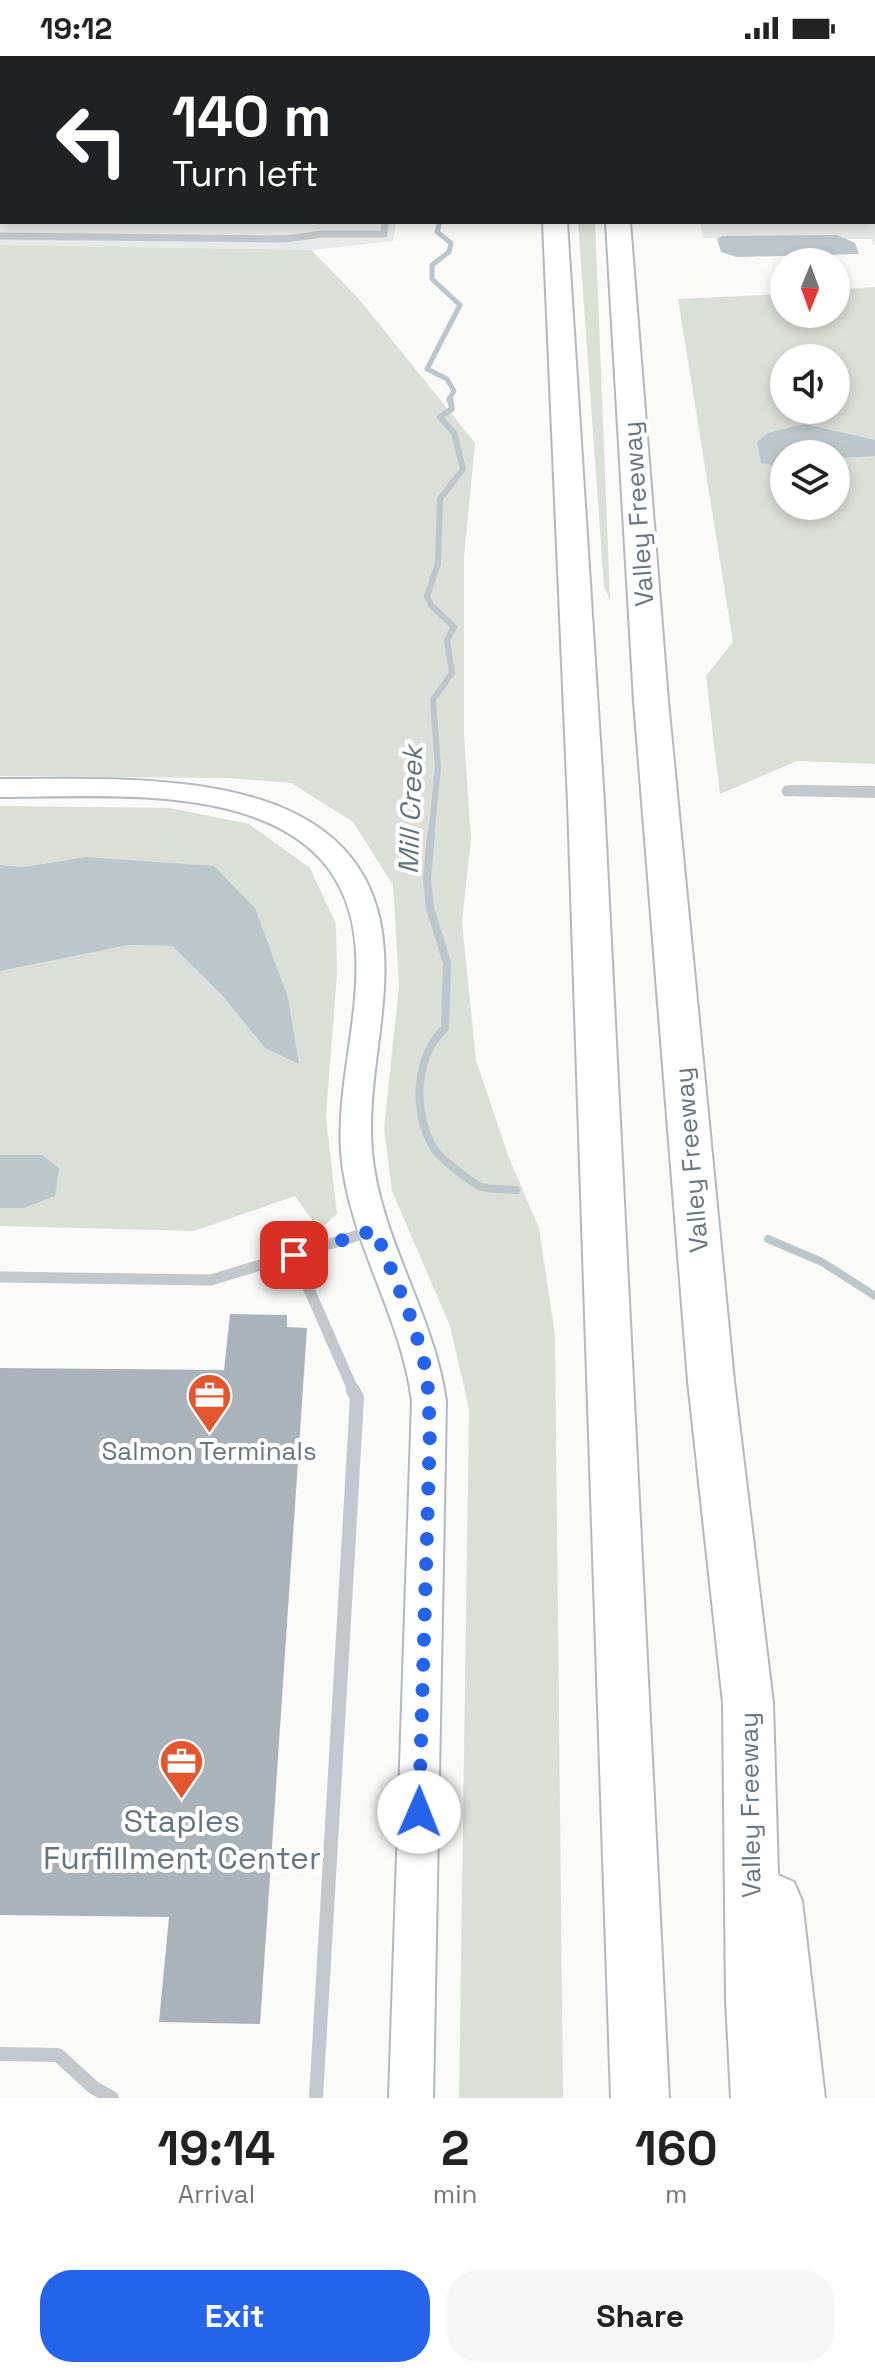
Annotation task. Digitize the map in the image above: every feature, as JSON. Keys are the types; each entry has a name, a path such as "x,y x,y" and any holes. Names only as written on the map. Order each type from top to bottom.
{"highway":[{"path":"555,224 587,819 640,2098"},
{"name":"Valley Freeway","path":"618,224 659,796 711,1381 748,1703 754,2000 760,2098"},
{"path":"748,1703 776,1911 796,2098"}],"street":[{"path":"0,788 173,790 256,804 289,817 340,859 365,909 370,949 356,1151 363,1195 423,1349 429,1401 411,2098"},
{"path":"791,791 875,792"}],"lane":[{"path":"0,236 286,239 322,234 384,234 385,224"},
{"path":"0,1277 211,1280 375,1230"},
{"path":"294,1255 357,1398 316,2098"},
{"path":"0,2054 58,2055 93,2087 112,2098"}],"shaded area":[{"path":"0,224 396,224 393,241 312,250 0,245"},
{"path":"578,224 595,224 610,600 604,587"},
{"path":"700,224 875,224 875,246 871,239 703,238"},
{"path":"837,235 855,243 859,254 850,254 850,248 770,248 770,256 737,257 721,252 717,239 722,236"},
{"path":"0,245 311,250 359,299 475,443 464,557 464,737 471,838 462,922 476,1060 509,1158 539,1228 555,1335 563,2098 459,2098 469,1409 450,1326 392,1191 384,1129 399,986 393,885 353,822 291,783 229,778 0,776"},
{"path":"875,287 875,764 797,761 720,794 706,676 733,642 678,299 770,295 770,328 850,328 850,289"},
{"path":"804,424 875,440 875,456 850,457 850,440 770,440 770,465 761,463 757,442 768,433"},
{"path":"0,806 170,808 249,824 310,868 336,924 337,974 326,1116 337,1214 319,1230 295,1196 194,1231 0,1226 0,1208 24,1208 42,1155 0,1155 0,971 129,945 172,946 220,993 265,1048 299,1063 85,857 23,867 0,865"},
{"path":"85,857 214,866 255,908 288,998 299,1064 265,1048 220,993 172,946 129,945 0,971 0,865 23,867"},
{"path":"0,1155 42,1155 59,1168 55,1196 24,1208 0,1208"}],"building":[{"path":"230,1314 287,1315 287,1327 307,1328 260,2024 159,2022 169,1917 0,1915 0,1368 224,1370"}],"waterway":[{"name":"Mill Creek","path":"439,224 437,232 451,243 449,252 432,265 432,279 460,305 427,369 447,379 454,391 450,398"},
{"name":"Mill Creek","path":"431,836 438,767 433,700 452,673 447,640 454,627 431,605 427,596 438,563 440,499 463,469 454,433 440,417 452,409 450,398"},
{"name":"Mill Creek","path":"431,834 427,880 430,908 447,963 445,1028 427,1054 422,1070 422,1120 435,1150 462,1175 482,1187 516,1190"},
{"name":"Mill Creek","path":"768,1239 822,1262 875,1296"}],"place":[{"name":"Salmon Terminals","path":"209,1435"},
{"name":"Staples Furfillment Center","path":"182,1801"}],"route":[{"path":"294,1255 375,1230 423,1349 430,1430 419,1812"}]}
